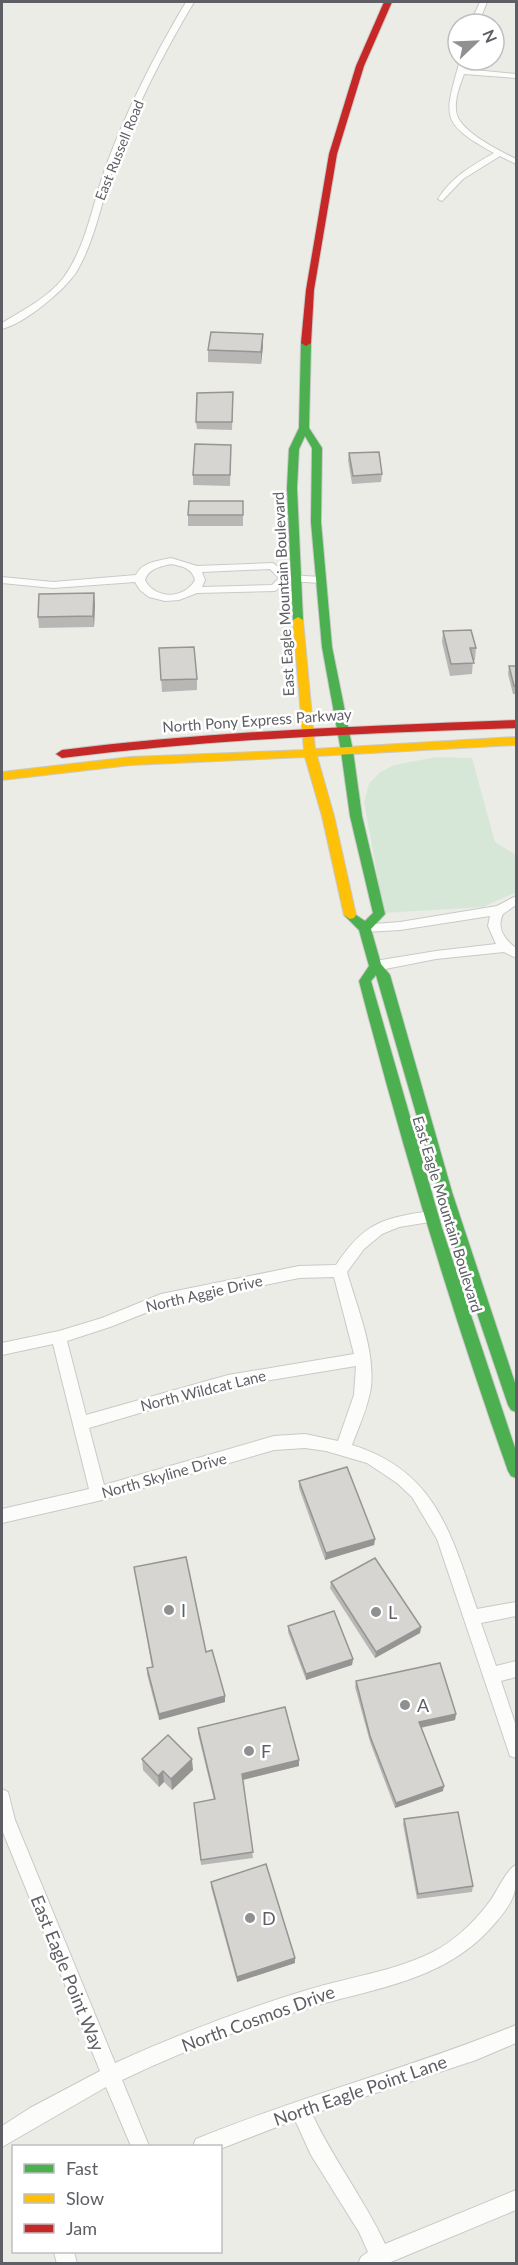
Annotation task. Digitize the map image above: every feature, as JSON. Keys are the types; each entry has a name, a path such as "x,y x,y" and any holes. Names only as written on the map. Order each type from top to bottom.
{"main road":[{"name":"East Eagle Mountain Boulevard","path":"388,2 346,106 322,205 311,273 306,328 304,428 294,449 291,578 310,753 328,816 350,915 365,928 375,966 384,975 415,1096 476,1290 516,1405"},
{"name":"East Eagle Mountain Boulevard","path":"304,428 317,448 316,510 330,664 344,730 356,816 379,914 365,928"},
{"name":"North Pony Express Parkway","path":"49,756 133,745 307,732 516,724"},
{"path":"2,776 131,761 516,741"},
{"path":"2,762 25,759"},
{"name":"East Eagle Mountain Boulevard","path":"375,966 365,981 395,1102 489,1399 516,1471"}],"street":[{"name":"East Russell Road","path":"2,326 49,297 66,280 76,264 118,146 142,91 190,2"},
{"path":"461,72 452,107 453,116 459,126 516,162"},
{"path":"472,72 516,76"},
{"path":"442,199 448,187 459,177 500,153"},
{"path":"291,578 275,588 195,590 180,597 156,596 144,590 139,578 144,570 159,562 180,562 195,569 273,566 291,578 321,579"},
{"path":"195,569 200,580 195,590"},
{"path":"2,580 35,584 93,584 139,578"},
{"path":"365,928 400,926 499,910 516,900"},
{"path":"499,910 494,919 494,929 498,939 511,951"},
{"path":"375,966 436,955 511,951"},
{"path":"343,1448 360,1404 364,1378 362,1359 340,1271 356,1246 372,1231 387,1224 430,1217"},
{"name":"North Aggie Drive","path":"2,1349 59,1337 105,1323 161,1300 299,1272 340,1271"},
{"path":"59,1337 98,1494"},
{"name":"North Wildcat Lane","path":"82,1423 228,1381 362,1359"},
{"name":"North Skyline Drive","path":"2,1516 98,1494 274,1443 297,1441 326,1443 387,1466 417,1492 444,1536 516,1750"},
{"path":"472,1617 516,1609"},
{"path":"492,1675 516,1669"},
{"name":"East Eagle Point Way","path":"2,1798 6,1820 140,2145"},
{"name":"North Cosmos Drive","path":"2,2137 110,2076 232,2024 348,1986 415,1969 442,1957 466,1942 511,1900 516,1874"},
{"name":"North Eagle Point Lane","path":"206,2145 300,2109 476,2051 516,2034"},
{"path":"300,2109 318,2148 366,2225 374,2260 516,2200"}],"green space":[{"path":"436,757 472,758 495,842 516,855 516,892 483,907 384,913 364,802 369,784 379,773 394,765"}],"building":[{"path":"211,332 263,334 261,352 208,350"},
{"path":"233,392 232,422 196,422 197,393"},
{"path":"195,444 231,445 230,475 193,475"},
{"path":"379,452 382,474 353,476 349,453"},
{"path":"189,501 243,501 243,515 188,515"},
{"path":"94,593 93,616 38,617 39,594"},
{"path":"471,630 476,648 470,648 474,663 451,664 443,631"},
{"path":"194,647 197,679 161,680 159,648"},
{"path":"509,666 516,666 516,686 514,686"},
{"path":"347,1467 375,1539 326,1553 299,1481"},
{"path":"186,1557 206,1652 212,1650 225,1696 159,1714 147,1668 153,1667 134,1567"},
{"name":"L","path":"375,1558 421,1627 376,1652 331,1582"},
{"path":"334,1611 353,1659 306,1674 288,1626"},
{"path":"440,1663 456,1714 419,1722 444,1786 396,1803 370,1736 356,1681"},
{"path":"285,1707 299,1760 242,1774 253,1852 201,1860 194,1803 215,1799 198,1728"},
{"path":"168,1735 192,1759 171,1779 163,1771 158,1776 142,1759"},
{"path":"458,1812 473,1886 418,1894 404,1819"},
{"name":"D","path":"266,1864 295,1958 237,1977 211,1882"}],"traffic: fast":[{"path":"298,620 292,488 294,449 304,428 306,343"},
{"path":"304,428 317,448 316,522 327,647 347,751"},
{"path":"347,751 356,816 379,914 365,928"},
{"path":"350,915 365,928 375,966 384,975 445,1192 516,1405"},
{"path":"375,966 365,981 398,1105 434,1228 516,1471"}],"traffic: slow":[{"path":"298,620 310,753 516,741"},
{"path":"2,776 131,761 310,753 328,816 350,915"}],"traffic: jam":[{"path":"306,343 310,290 333,154 360,66 388,2"},
{"path":"307,732 516,724"},
{"path":"62,754 133,745 307,732"}],"place":[{"name":"I","path":"169,1610"},
{"name":"L","path":"376,1612"},
{"name":"A","path":"405,1705"},
{"name":"F","path":"249,1751"},
{"name":"D","path":"250,1918"}]}
